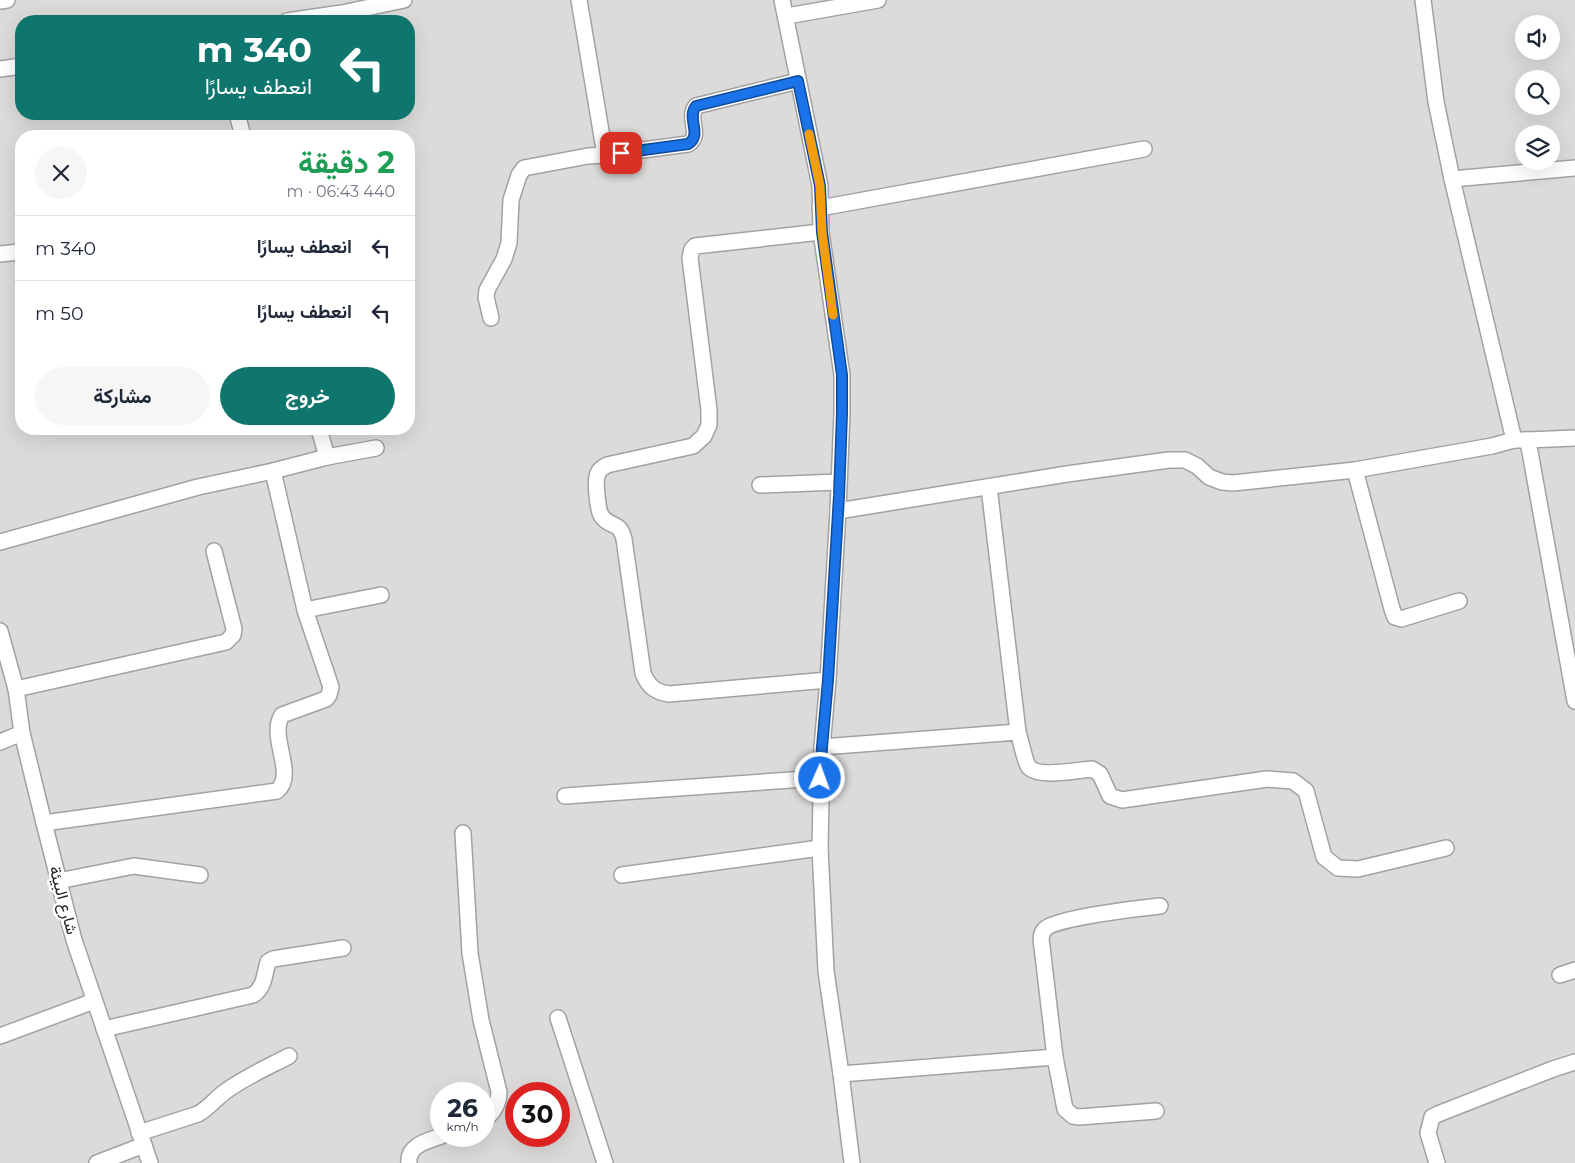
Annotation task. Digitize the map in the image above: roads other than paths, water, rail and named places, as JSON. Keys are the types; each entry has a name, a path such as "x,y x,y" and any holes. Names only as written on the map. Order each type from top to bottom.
{"street":[{"path":"0,1 7,0"},
{"path":"328,15 404,0"},
{"path":"580,0 605,155"},
{"path":"782,0 787,16 798,81 820,186 822,232 842,375 838,511 820,778 820,848 826,971 852,1163"},
{"path":"787,16 878,0"},
{"path":"1423,0 1436,102 1452,179 1521,440 1575,701"},
{"path":"0,69 15,67"},
{"path":"491,318 486,290 504,259 509,244 511,200 519,175 524,168 588,156 688,144 694,139 695,135 692,116 694,107 798,81"},
{"path":"820,208 1144,149"},
{"path":"1452,179 1575,168"},
{"path":"822,232 695,246 692,249 690,258 709,410 709,425 704,436 693,446 607,465 600,470 596,478 600,514 604,520 618,526 622,530 643,673 646,683 654,690 669,694 828,680"},
{"path":"0,254 15,252"},
{"path":"322,435 327,457"},
{"path":"838,511 1067,474 1169,460 1185,460 1197,466 1209,477 1222,482 1233,483 1355,470 1521,440 1575,438"},
{"path":"0,542 198,487 327,457 376,448"},
{"path":"1355,470 1384,583 1396,617 1401,619 1459,601"},
{"path":"44,823 277,791 281,788 285,775 277,730 278,721 282,715 326,699 330,695 331,687 305,610 273,471"},
{"path":"760,485 839,482"},
{"path":"989,487 1018,732 1028,766 1048,774 1092,769 1100,774 1110,796 1122,800 1268,779 1293,781 1306,791 1324,857 1338,868 1358,869 1446,848"},
{"path":"16,689 226,642 233,635 234,629 214,551"},
{"path":"305,610 380,595"},
{"name":"شارع البيئة","path":"0,631 16,689 22,733 74,940 150,1163"},
{"path":"822,747 1018,732"},
{"path":"0,742 22,733"},
{"path":"565,796 820,778"},
{"path":"463,833 470,953 481,1020 499,1092 499,1100 495,1109"},
{"path":"622,875 820,848"},
{"path":"58,881 134,866 200,875"},
{"path":"1156,1111 1079,1118 1073,1116 1065,1109 1055,1057 1041,934 1046,927 1056,923 1087,916 1160,906"},
{"path":"104,1029 253,995 259,991 268,962 273,959 343,948"},
{"path":"1560,975 1575,970"},
{"path":"0,1036 94,1001"},
{"path":"558,1018 605,1163"},
{"path":"97,1163 142,1139 207,1109 237,1084 289,1056"},
{"path":"841,1074 1055,1057"},
{"path":"1437,1163 1428,1133 1432,1118 1544,1072 1575,1062"},
{"path":"409,1163 410,1154 418,1145 430,1140"}]}
